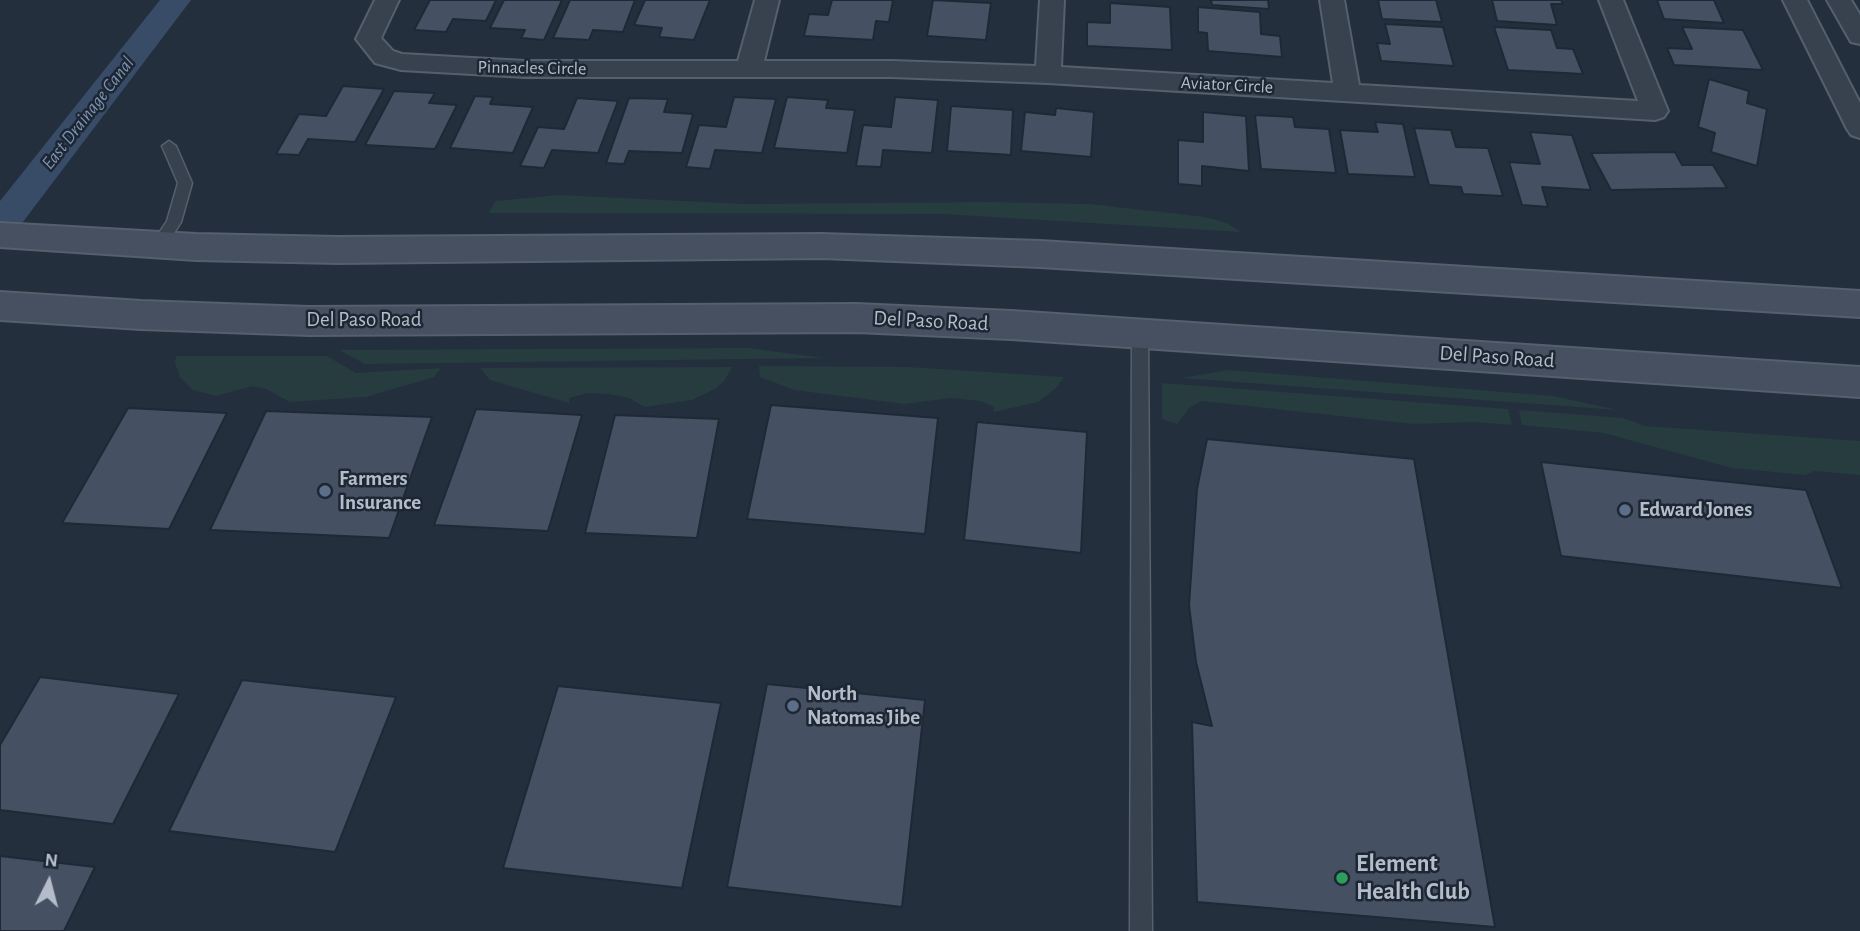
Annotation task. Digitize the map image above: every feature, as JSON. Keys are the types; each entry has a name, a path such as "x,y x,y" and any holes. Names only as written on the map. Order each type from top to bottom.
{"main road":[{"path":"0,235 159,245 338,250 822,246 1040,254 1860,304"},
{"name":"Del Paso Road","path":"1,306 141,315 309,321 856,318 1860,382"}],"street":[{"name":"Pinnacles Circle","path":"387,0 368,39 384,57 401,62 525,69 749,68"},
{"path":"749,68 767,0"},
{"path":"1048,75 1052,0"},
{"path":"1332,0 1347,92"},
{"name":"Aviator Circle","path":"749,68 892,69 1048,75 1655,111 1611,0"},
{"path":"1795,0 1860,129"},
{"path":"1839,0 1860,36"}],"lane":[{"path":"159,245 174,222 186,183 169,146"},
{"path":"1140,334 1141,931"}],"green space":[{"path":"559,195 745,204 1090,204 1205,217 1227,223 1241,232 942,214 489,213 495,201"},
{"path":"748,348 823,358 365,364 339,350"},
{"path":"176,356 327,356 356,373 441,368 434,377 366,397 290,402 266,389 253,386 216,396 193,390 180,377 175,363"},
{"path":"759,366 908,367 1064,377 1056,388 1038,402 994,412 994,407 980,401 951,398 904,404 794,390 760,377"},
{"path":"732,367 725,380 715,389 692,400 645,407 629,398 609,394 588,393 569,398 569,403 490,380 480,368"},
{"path":"1229,370 1553,396 1618,410 1182,378"},
{"path":"1162,383 1508,409 1512,425 1476,422 1413,424 1202,401 1189,408 1177,424 1162,419"},
{"path":"1519,410 1623,418 1645,426 1860,441 1860,475 1815,471 1805,475 1732,468 1604,433 1522,425"}],"building":[{"path":"430,0 496,0 486,21 453,19 446,32 414,30"},
{"path":"504,0 562,0 544,40 521,38 525,30 490,28"},
{"path":"570,0 635,0 623,32 593,30 589,40 553,38"},
{"path":"645,0 710,0 694,40 659,37 662,28 634,25"},
{"path":"832,0 893,0 889,22 876,21 873,40 804,36 809,14 828,15"},
{"path":"933,0 991,3 986,40 927,36"},
{"path":"1211,0 1268,0 1269,9 1212,5"},
{"path":"1378,0 1436,0 1442,22 1382,19"},
{"path":"1492,0 1561,0 1563,4 1551,4 1557,25 1497,21"},
{"path":"1657,0 1714,0 1724,23 1664,19"},
{"path":"1110,3 1170,7 1172,50 1087,46 1087,22 1110,23"},
{"path":"1198,7 1260,12 1261,34 1280,36 1282,57 1208,51 1207,33 1198,32"},
{"path":"1385,24 1443,27 1454,66 1381,61 1377,43 1390,44"},
{"path":"1494,27 1551,30 1557,48 1573,49 1583,74 1508,70"},
{"path":"1682,27 1743,30 1763,70 1674,65 1667,48 1692,49"},
{"path":"1709,79 1749,91 1747,103 1767,109 1757,166 1711,152 1715,133 1698,127"},
{"path":"343,86 384,89 355,142 308,139 299,155 276,154 299,114 326,116"},
{"path":"394,91 435,93 429,103 457,105 435,149 365,145"},
{"path":"475,96 493,97 490,104 533,107 513,153 450,148"},
{"path":"734,97 776,99 762,153 715,150 710,169 686,167 699,125 726,127"},
{"path":"787,97 828,100 826,108 855,110 847,153 774,148"},
{"path":"895,97 938,100 932,153 883,150 881,167 856,166 863,125 891,127"},
{"path":"577,98 618,101 598,153 552,150 544,168 520,166 538,127 564,129"},
{"path":"629,98 668,99 664,112 693,114 682,153 629,151 624,164 606,163"},
{"path":"951,106 1013,110 1011,155 947,151"},
{"path":"1056,108 1094,112 1091,157 1021,151 1025,112 1055,115"},
{"path":"1203,112 1246,116 1249,171 1202,166 1202,186 1178,184 1178,140 1203,142"},
{"path":"1255,115 1293,117 1295,127 1329,129 1336,173 1261,169"},
{"path":"1375,122 1403,124 1415,177 1348,174 1340,130 1378,132"},
{"path":"1414,128 1451,130 1456,147 1488,148 1503,196 1463,194 1461,187 1429,185"},
{"path":"1530,132 1572,135 1591,190 1542,187 1548,207 1522,205 1509,162 1540,164"},
{"path":"1675,152 1682,165 1713,165 1727,188 1611,190 1591,153"},
{"path":"771,405 938,418 925,534 747,519"},
{"path":"128,408 227,413 169,529 62,523"},
{"path":"476,409 582,415 548,531 434,525"},
{"path":"266,411 432,417 389,538 210,530"},
{"path":"615,415 719,419 697,538 585,533"},
{"path":"977,422 1087,432 1081,553 964,540"},
{"path":"1207,439 1414,459 1495,927 1197,902 1192,722 1212,726 1196,662 1189,605 1197,489"},
{"path":"1541,462 1806,490 1842,588 1561,556"},
{"path":"40,677 179,694 113,824 0,810 0,745"},
{"path":"242,680 396,697 335,852 169,831"},
{"path":"767,684 925,700 902,907 727,887"},
{"path":"558,686 721,703 682,888 503,868"},
{"path":"0,856 95,867 64,931 0,931"}],"waterway":[{"name":"East Drainage Canal","path":"0,226 176,0"}],"place":[{"name":"Farmers Insurance","path":"325,491"},
{"name":"Edward Jones","path":"1625,510"},
{"name":"North Natomas Jibe","path":"793,706"},
{"name":"Element Health Club","path":"1342,878"}]}
